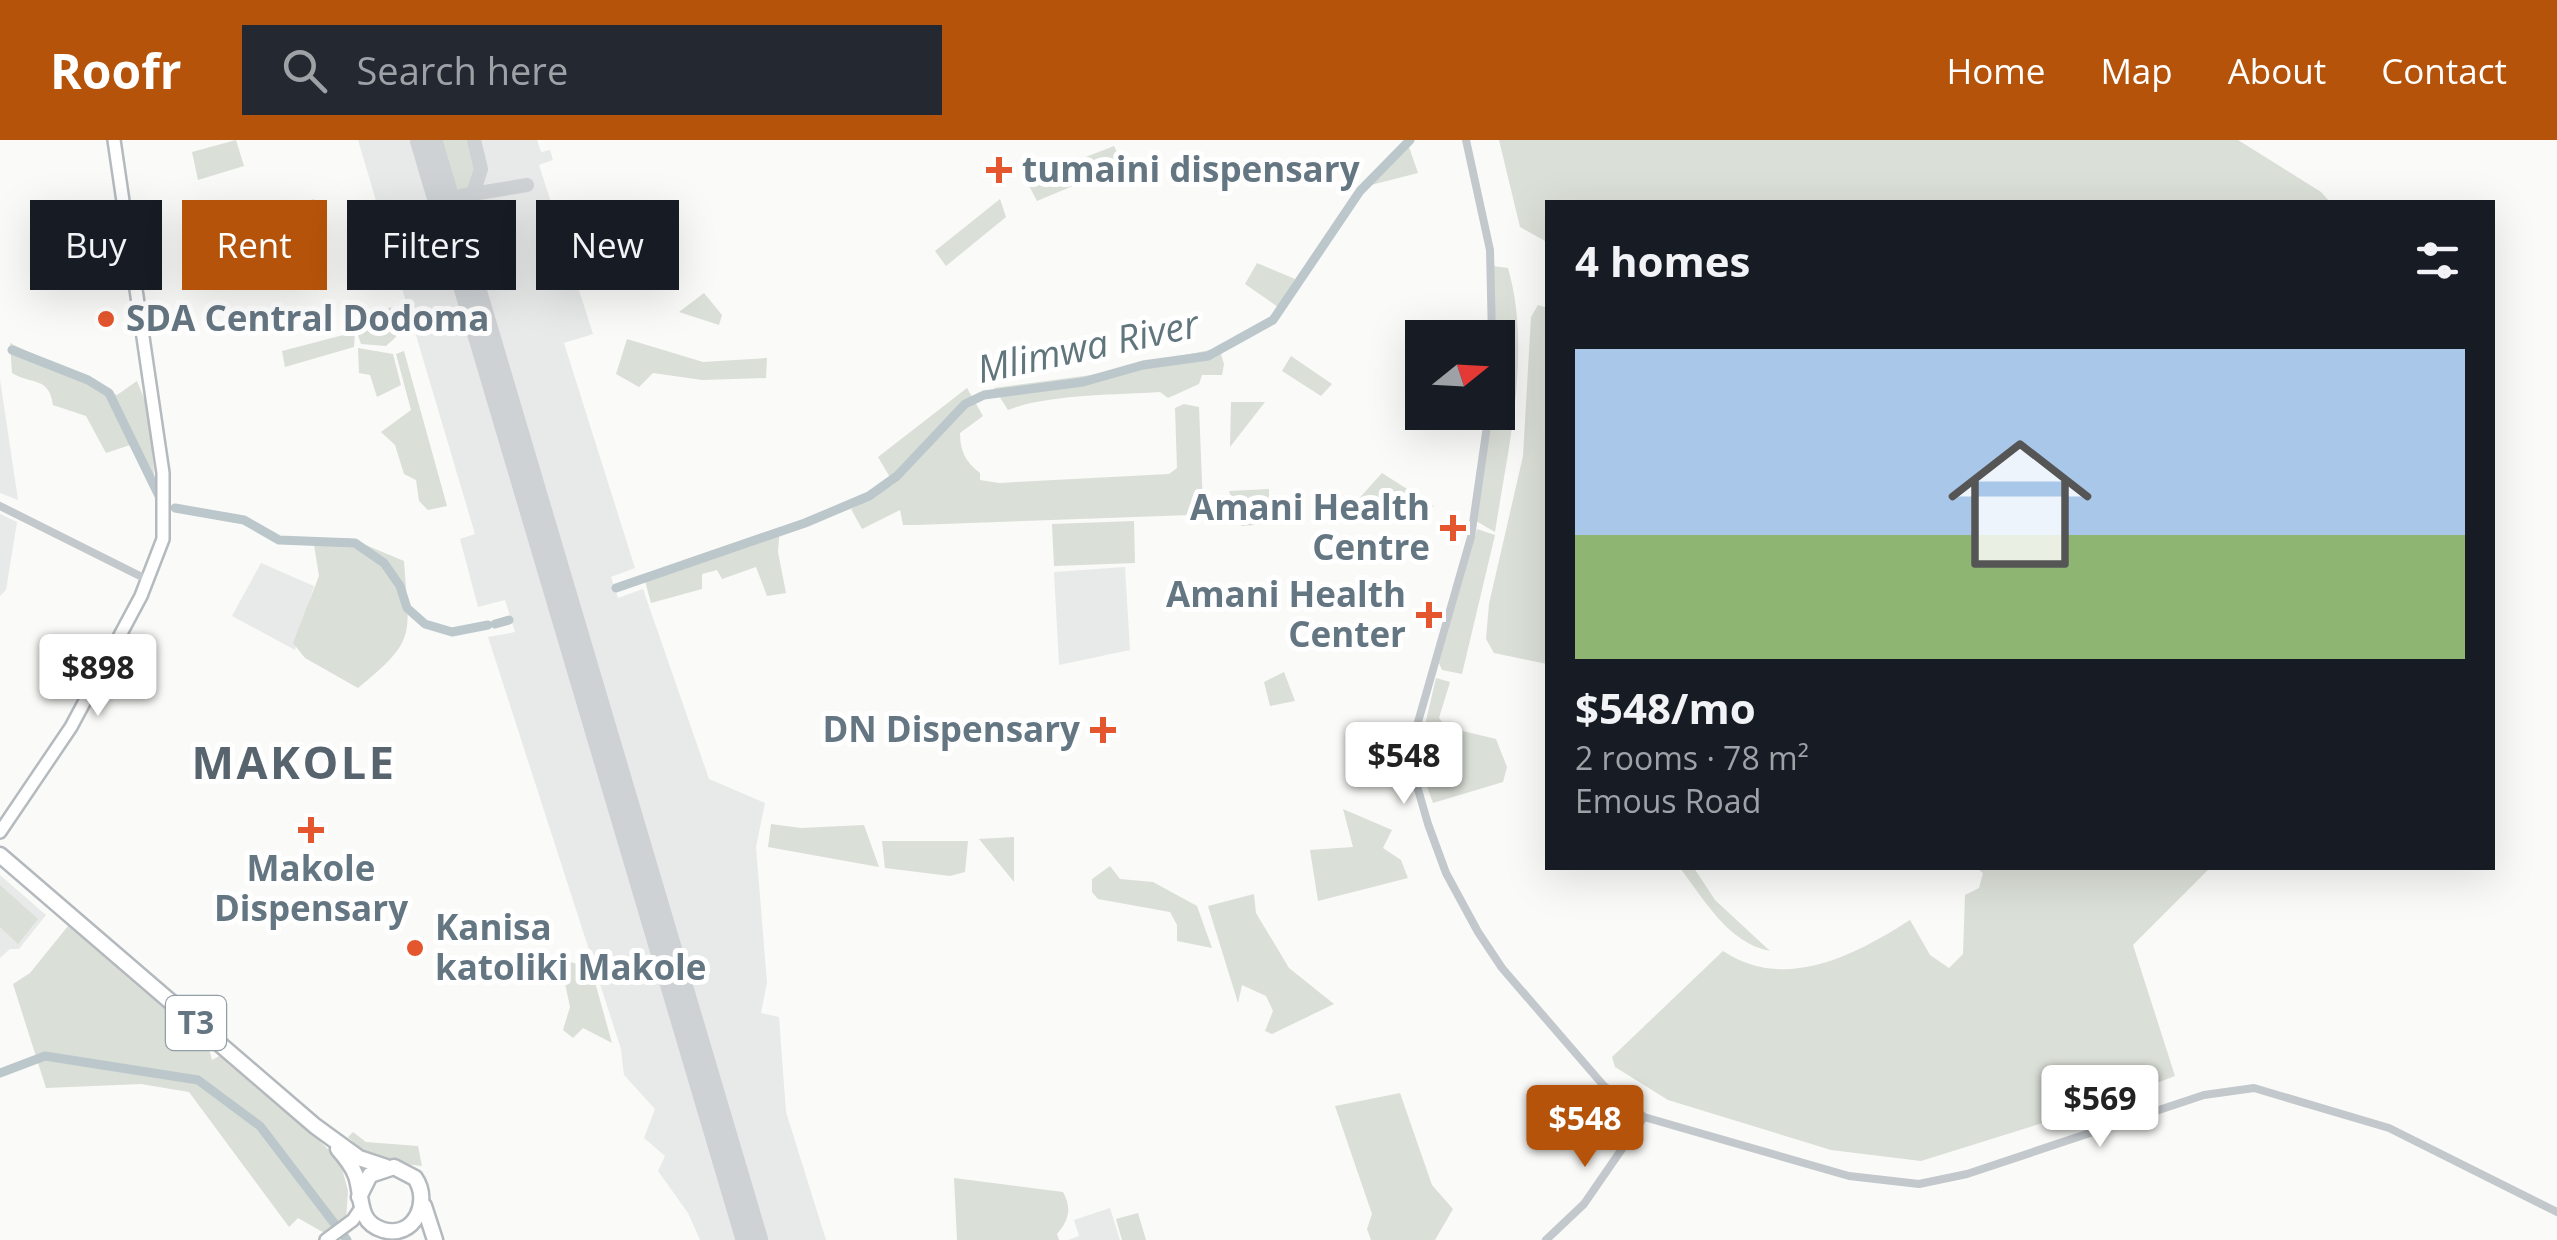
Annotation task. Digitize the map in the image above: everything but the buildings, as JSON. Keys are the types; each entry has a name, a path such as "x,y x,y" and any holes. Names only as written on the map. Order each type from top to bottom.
{"highway":[{"name":"T3","path":"0,855 327,1136 360,1158 409,1172 420,1184 436,1240"},
{"name":"T3","path":"327,1136 355,1173 360,1202 372,1224"},
{"path":"360,1202 370,1174 386,1167"},
{"path":"392,1231 417,1218 423,1200"},
{"path":"372,1224 425,1240"}],"main road":[{"path":"0,832 64,737 148,580 163,539 165,496 114,140"},
{"path":"345,1229 360,1202"},
{"path":"329,1239 345,1229 372,1224"}],"street":[{"path":"1466,140 1490,250 1492,320"},
{"path":"1486,430 1471,537 1412,744 1411,765 1446,873 1478,932 1502,968 1604,1086 1644,1117 1849,1176 1919,1184 1967,1174 2204,1095 2254,1088 2389,1128 2557,1212"},
{"path":"0,506 148,580"},
{"path":"1546,1240 1584,1204 1644,1117"}],"shaded area":[{"path":"236,140 244,166 198,180 192,152"},
{"path":"358,140 537,140 541,152 550,150 553,160 539,165 550,200 536,200 536,290 579,290 593,334 564,343 635,568 611,577 618,598 643,589 709,779 765,803 756,847 767,983 761,1013 779,1017 786,1112 826,1240 700,1240 688,1213 658,1171 665,1156 644,1138 655,1109 624,1075 621,1049 488,637 515,632 505,600 478,607 460,539 475,534 403,290 516,290 516,200 376,200"},
{"path":"438,140 469,140 477,172 469,190 452,188"},
{"path":"1499,140 2238,140 2328,200 1545,200 1545,241 1520,227"},
{"path":"1114,146 1123,165 1037,201 1027,182"},
{"path":"1409,147 1418,173 1371,185"},
{"path":"1000,199 1006,217 946,266 935,251"},
{"path":"1257,263 1295,279 1278,307 1245,284"},
{"path":"1493,266 1508,268 1515,300 1518,366 1515,400 1515,320 1495,320"},
{"path":"704,293 722,315 719,325 679,312"},
{"path":"1538,305 1545,307 1545,664 1494,653 1486,639 1489,604 1523,456 1531,317"},
{"path":"391,307 396,337 386,346 361,344 350,312 372,319"},
{"path":"355,332 354,347 285,367 282,351"},
{"path":"627,339 703,362 767,358 766,378 702,380 653,373 639,387 616,374"},
{"path":"10,343 117,395 137,381 148,408 156,494 133,444 106,453 86,416 53,405 44,385 12,373"},
{"path":"358,348 393,354 401,385 377,397 370,375 359,373"},
{"path":"1219,348 1224,364 1222,375 1202,375 1199,384 1168,398 1160,392 1082,396 1008,410 994,388 1091,375"},
{"path":"404,351 447,506 428,510 419,501 416,480 404,474 395,445 381,432 411,410 396,354"},
{"path":"1291,356 1332,384 1321,396 1282,371"},
{"path":"0,379 18,500 0,493"},
{"path":"967,388 983,416 960,433 963,451 980,473 980,480 999,483 1169,474 1177,468 1175,408 1184,404 1199,407 1203,507 1190,515 916,525 903,525 900,510 862,529 851,509 894,484 878,457"},
{"path":"1231,402 1265,402 1230,447"},
{"path":"1489,430 1511,430 1495,532 1476,521"},
{"path":"1382,473 1434,506 1411,517 1359,519 1354,504"},
{"path":"1269,489 1269,524 1241,526 1229,491"},
{"path":"0,514 17,522 6,590 0,596"},
{"path":"1134,521 1135,563 1054,566 1052,524"},
{"path":"780,527 778,552 786,593 767,596 756,567 722,579 717,570 702,574 702,589 651,603 645,581 681,569 684,560"},
{"path":"1477,529 1495,535 1462,674 1442,670 1439,663"},
{"path":"349,538 404,561 407,606 400,646 358,688 305,658 293,643 319,576 314,545"},
{"path":"261,563 314,586 295,650 232,616"},
{"path":"1125,567 1130,650 1059,665 1054,572"},
{"path":"1284,672 1295,701 1270,706 1264,682"},
{"path":"1436,678 1450,682 1439,718 1446,727 1496,739 1507,767 1503,782 1433,803 1417,759"},
{"path":"1343,809 1392,830 1383,848 1401,860 1408,878 1318,901 1310,850 1353,847"},
{"path":"771,824 801,828 864,825 879,867 768,847"},
{"path":"1014,837 1014,882 979,839"},
{"path":"882,841 968,841 965,872 950,876 885,868"},
{"path":"1110,866 1120,879 1153,882 1197,906 1212,948 1177,941 1177,925 1170,912 1098,899 1092,892 1092,879"},
{"path":"1681,870 1695,870 1715,900 1770,951 1742,939 1708,906"},
{"path":"1979,870 2208,870 2133,945 2175,1076 2100,1105 1921,1161 1831,1150 1668,1100 1615,1067 1612,1057 1723,951 1746,963 1794,969 1866,946 1910,920 1930,955 1949,968 1963,954 1965,895 1979,888 1983,873"},
{"path":"0,875 46,915 19,949 10,949 0,958"},
{"path":"0,885 38,919 18,944 0,927"},
{"path":"1254,894 1256,913 1289,968 1334,1004 1272,1034 1265,1031 1273,1011 1266,996 1242,985 1238,1003 1208,906"},
{"path":"68,926 206,1038 212,1060 221,1055 281,1103 340,1161 348,1191 346,1220 326,1234 298,1218 289,1227 189,1092 141,1084 46,1088 13,984 30,973"},
{"path":"560,959 591,968 612,1043 583,1028 573,1038 563,1030 570,1007"},
{"path":"1400,1093 1432,1185 1453,1209 1435,1240 1371,1240 1367,1229 1372,1214 1335,1106"},
{"path":"353,1132 366,1142 418,1146 422,1166 373,1160 348,1137"},
{"path":"954,1178 1063,1192 1068,1214 1057,1234 1059,1240 957,1240"},
{"path":"1110,1208 1120,1240 1068,1240 1079,1236 1074,1220"},
{"path":"1138,1213 1146,1240 1122,1240 1116,1219"}],"waterway":[{"name":"Mlimwa River","path":"616,588 805,523 869,496 897,476 965,404 984,395 1083,382 1143,365 1208,356 1273,320 1360,191 1410,140"},
{"name":"Mlimwa River","path":"12,350 88,380 109,393 161,500"},
{"name":"Mlimwa River","path":"175,508 244,520 279,540 355,543 384,563 400,586 407,608 425,624 452,632 488,625"},
{"name":"Mlimwa River","path":"495,624 509,620"},
{"path":"0,1073 45,1056 198,1080 260,1126 347,1240"}],"taxiway":[{"path":"473,194 481,169 474,140"},
{"path":"442,199 527,185"}],"runway":[{"path":"426,140 752,1240"}],"place":[{"name":"tumaini dispensary","path":"999,170"},
{"name":"SDA Central Dodoma","path":"106,319"},
{"name":"Amani Health Centre","path":"1453,528"},
{"name":"Amani Health Center","path":"1429,615"},
{"name":"DN Dispensary","path":"1103,730"},
{"name":"Makole Dispensary","path":"311,830"},
{"name":"Kanisa katoliki Makole","path":"415,948"}],"district":[{"name":"MAKOLE","path":"294,763"}]}
